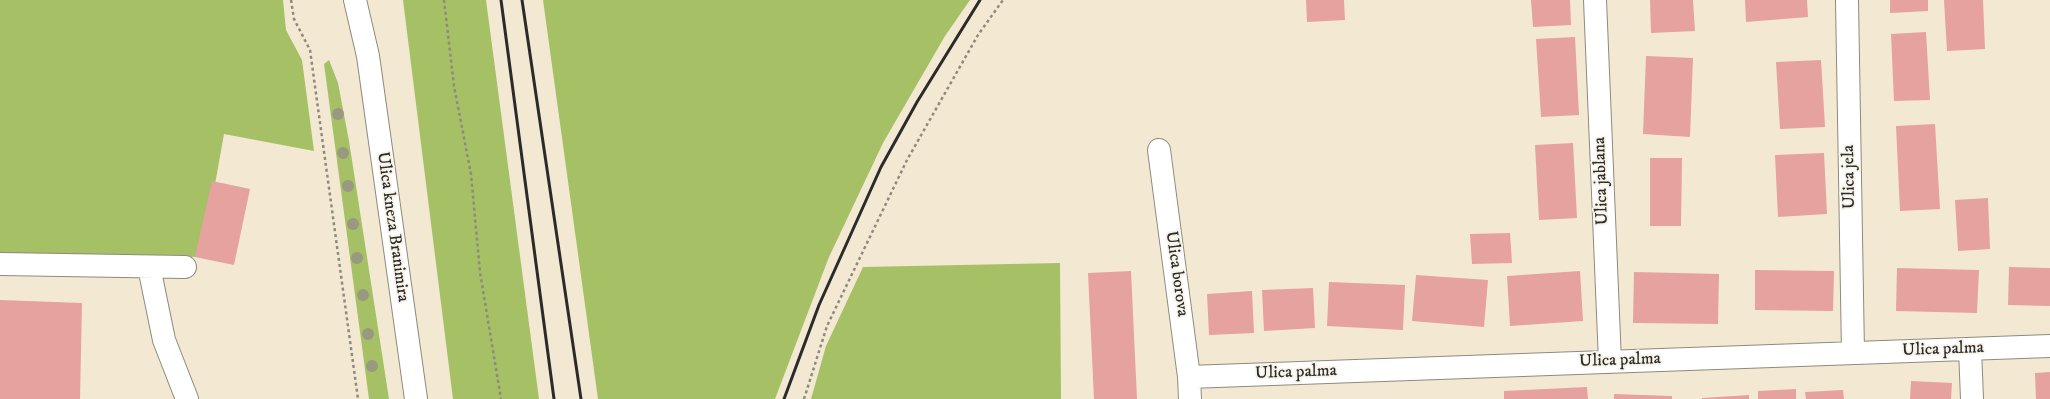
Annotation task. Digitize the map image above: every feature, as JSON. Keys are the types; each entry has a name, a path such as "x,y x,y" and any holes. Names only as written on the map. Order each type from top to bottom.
{"street":[{"name":"Ulica kneza Branimira","path":"355,0 368,56 416,399"},
{"name":"Ulica kneza Branimira","path":"367,0 368,56"},
{"name":"Ulica jablana","path":"1595,0 1610,362"},
{"name":"Ulica jela","path":"1846,0 1853,353"},
{"name":"Ulica borova","path":"1159,150 1189,377 1190,399"},
{"path":"0,264 185,267"},
{"path":"149,266 164,340 187,399"},
{"name":"Ulica palma","path":"1189,377 2050,346"},
{"path":"1970,349 1972,399"}],"path":[{"path":"291,0 294,19 310,50 358,399"},
{"path":"444,0 454,86 471,174 480,272 501,399"},
{"path":"804,399 827,326 904,166 978,35 1003,0"}],"green space":[{"path":"0,0 283,0 286,30 302,60 314,151 224,134 202,257 0,254"},
{"path":"403,0 486,0 539,399 453,399"},
{"path":"543,0 970,0 945,36 883,143 829,257 775,399 598,399"},
{"path":"329,60 338,83 349,141 389,399 369,399 324,64"},
{"path":"1060,263 1061,399 811,399 826,346 863,267"}],"building":[{"path":"1306,0 1344,0 1345,20 1307,22"},
{"path":"1531,0 1570,0 1571,25 1533,27"},
{"path":"1650,0 1693,0 1695,31 1651,33"},
{"path":"1745,0 1807,0 1808,17 1746,22"},
{"path":"1890,0 1928,0 1928,11 1890,13"},
{"path":"1944,0 1983,0 1985,49 1947,51"},
{"path":"1926,32 1930,100 1894,101 1891,34"},
{"path":"1575,37 1579,115 1541,117 1536,39"},
{"path":"1646,56 1693,58 1690,137 1643,134"},
{"path":"1821,60 1825,127 1780,129 1776,62"},
{"path":"1935,124 1940,209 1900,211 1896,126"},
{"path":"1573,143 1577,218 1539,220 1535,145"},
{"path":"1824,153 1827,214 1778,217 1775,155"},
{"path":"1650,158 1682,158 1681,226 1650,226"},
{"path":"212,181 250,189 234,265 195,257"},
{"path":"1988,198 1990,249 1958,251 1955,200"},
{"path":"1510,233 1512,263 1472,264 1470,234"},
{"path":"2009,267 2050,268 2050,306 2008,305"},
{"path":"1897,268 1979,270 1977,313 1896,311"},
{"path":"1755,270 1834,271 1833,311 1755,310"},
{"path":"1131,271 1137,399 1094,399 1088,273"},
{"path":"1580,271 1583,321 1510,326 1507,276"},
{"path":"1634,272 1719,274 1718,324 1633,323"},
{"path":"1416,275 1488,280 1484,327 1412,321"},
{"path":"1329,282 1405,285 1403,330 1327,326"},
{"path":"1313,288 1315,328 1264,331 1262,290"},
{"path":"1252,291 1254,333 1209,335 1207,294"},
{"path":"0,300 82,303 80,399 0,399"},
{"path":"2050,372 2050,399 2036,399 2035,373"},
{"path":"1911,381 1952,383 1951,399 1910,399"},
{"path":"1587,387 1588,399 1504,399 1504,391"},
{"path":"1796,389 1796,399 1758,399 1758,391"},
{"path":"1843,390 1844,399 1806,399 1805,392"},
{"path":"1614,394 1672,396 1672,399 1614,399"},
{"path":"1749,395 1749,399 1702,399 1702,398"}],"railway":[{"path":"501,0 554,399"},
{"path":"522,0 581,399"},
{"path":"784,399 819,305 881,167 917,102 980,0"}]}
